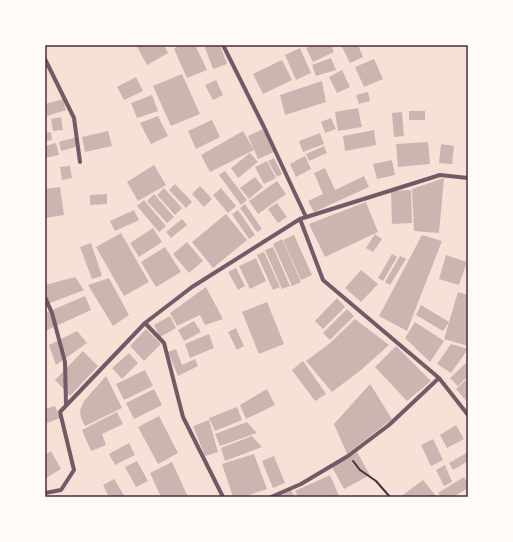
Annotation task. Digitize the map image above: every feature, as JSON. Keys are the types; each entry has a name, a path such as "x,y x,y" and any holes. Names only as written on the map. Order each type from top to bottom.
{"street":[{"path":"223,45 264,127 306,217"},
{"path":"45,59 74,118 80,162"},
{"path":"45,493 61,490 74,470 60,412 145,323 192,287 300,219 440,175 468,178"},
{"path":"300,219 323,280 438,378 468,415"},
{"path":"45,297 52,313 65,362 66,405"},
{"path":"145,323 164,343 183,417 223,497"},
{"path":"272,497 301,484 348,456 389,425 438,378"}],"path":[{"path":"348,456 360,470 376,481 390,497"}],"building":[{"path":"136,45 164,45 168,53 147,65"},
{"path":"180,45 195,45 207,70 187,78 174,49"},
{"path":"204,45 220,45 227,64 213,69"},
{"path":"312,45 331,45 334,52 313,62 306,48"},
{"path":"341,45 358,45 363,57 350,63"},
{"path":"300,48 311,73 296,80 285,55"},
{"path":"331,58 336,70 316,76 312,65"},
{"path":"374,59 383,79 364,87 355,67"},
{"path":"282,60 292,80 263,94 253,74"},
{"path":"342,70 350,87 337,93 329,77"},
{"path":"182,74 200,114 171,126 153,86"},
{"path":"136,77 143,91 124,100 117,87"},
{"path":"216,80 223,95 213,100 205,85"},
{"path":"322,81 326,102 285,115 280,95"},
{"path":"368,92 370,101 359,104 356,95"},
{"path":"152,95 158,111 137,118 131,103"},
{"path":"63,99 66,110 47,116 45,104"},
{"path":"358,108 362,127 338,131 335,112"},
{"path":"409,111 425,111 425,120 409,120"},
{"path":"402,112 404,136 394,137 392,113"},
{"path":"158,116 168,136 151,144 140,123"},
{"path":"61,117 63,130 53,131 51,119"},
{"path":"331,118 336,129 325,133 321,122"},
{"path":"212,120 220,137 196,149 188,131"},
{"path":"263,129 274,152 258,159 248,136"},
{"path":"374,130 376,145 345,151 343,136"},
{"path":"108,131 112,146 85,152 82,137"},
{"path":"243,131 254,150 210,172 201,155"},
{"path":"51,132 52,140 45,141 45,133"},
{"path":"320,133 324,144 303,152 299,141"},
{"path":"77,137 79,146 61,151 59,142"},
{"path":"428,142 430,164 398,167 396,144"},
{"path":"56,143 59,155 45,158 45,146"},
{"path":"441,144 454,146 452,164 439,163"},
{"path":"324,146 327,153 309,161 306,154"},
{"path":"250,153 258,162 238,178 231,168"},
{"path":"305,156 311,169 296,177 290,164"},
{"path":"274,158 282,174 277,177 268,161"},
{"path":"392,160 395,175 377,179 373,164"},
{"path":"267,161 276,178 264,184 255,167"},
{"path":"154,165 166,185 138,201 127,182"},
{"path":"70,166 72,178 62,180 60,167"},
{"path":"325,168 335,190 364,176 369,187 314,212 308,201 323,194 314,173"},
{"path":"225,171 247,200 241,205 219,175"},
{"path":"255,177 263,187 249,199 240,188"},
{"path":"444,178 439,233 414,231 412,189"},
{"path":"277,181 286,194 258,214 249,201"},
{"path":"175,184 192,202 186,208 169,190"},
{"path":"200,186 212,199 204,207 192,194"},
{"path":"60,187 64,215 45,218 45,189"},
{"path":"164,188 182,208 175,215 157,195"},
{"path":"221,188 236,206 228,213 213,195"},
{"path":"411,190 412,223 392,224 391,191"},
{"path":"107,194 107,204 90,205 90,195"},
{"path":"154,194 174,217 167,223 147,201"},
{"path":"144,200 166,226 159,232 137,206"},
{"path":"366,202 378,232 325,257 309,224"},
{"path":"277,203 287,217 278,223 268,209"},
{"path":"245,204 262,229 257,232 240,208"},
{"path":"134,210 139,220 115,231 110,221"},
{"path":"238,210 255,235 249,239 232,214"},
{"path":"226,214 247,240 213,268 192,242"},
{"path":"182,219 187,225 171,238 166,232"},
{"path":"153,228 162,242 139,257 130,243"},
{"path":"121,233 149,282 124,296 96,247"},
{"path":"375,234 382,239 373,252 366,248"},
{"path":"294,235 312,275 301,280 283,240"},
{"path":"422,235 442,241 407,331 379,316"},
{"path":"282,239 301,282 292,286 273,244"},
{"path":"187,242 203,261 189,273 173,254"},
{"path":"91,243 102,276 92,279 80,247"},
{"path":"165,247 181,272 156,287 141,262"},
{"path":"273,247 290,286 282,289 265,250"},
{"path":"264,252 280,287 273,290 257,255"},
{"path":"392,254 397,257 383,281 378,278"},
{"path":"446,255 467,262 459,285 439,279"},
{"path":"400,256 406,259 390,285 385,282"},
{"path":"256,258 266,281 250,289 239,266"},
{"path":"236,268 245,286 238,290 228,272"},
{"path":"361,270 378,284 361,302 345,288"},
{"path":"75,277 84,290 45,305 45,285"},
{"path":"109,278 129,315 113,326 88,285"},
{"path":"206,287 223,319 205,325 200,315 177,326 170,313"},
{"path":"458,292 468,295 468,346 444,339"},
{"path":"85,296 91,310 45,331 45,313"},
{"path":"337,298 345,307 323,329 315,321"},
{"path":"267,302 284,344 259,354 242,312"},
{"path":"421,305 449,322 443,331 416,315"},
{"path":"347,309 354,316 330,340 323,333"},
{"path":"170,316 176,328 160,337 154,325"},
{"path":"355,319 389,345 361,370 332,392 306,361 329,344"},
{"path":"194,321 201,332 184,341 178,330"},
{"path":"415,322 444,341 430,362 405,338"},
{"path":"236,328 244,346 237,350 228,332"},
{"path":"146,329 161,344 144,361 130,346"},
{"path":"77,331 87,343 56,365 49,345"},
{"path":"209,334 214,348 190,358 185,344"},
{"path":"451,344 468,349 451,373 437,364"},
{"path":"396,346 431,381 407,401 375,367"},
{"path":"176,349 182,365 195,359 198,366 178,376 168,352"},
{"path":"83,351 98,366 70,396 55,380"},
{"path":"129,353 138,363 122,379 112,368"},
{"path":"303,361 326,394 315,401 292,370"},
{"path":"468,361 468,376 458,386 450,378"},
{"path":"145,370 153,386 124,400 116,384"},
{"path":"106,376 122,408 85,426 81,418 80,410 84,401"},
{"path":"468,378 468,403 456,389"},
{"path":"370,384 392,419 347,454 334,424"},
{"path":"154,389 162,405 134,419 126,403"},
{"path":"267,389 275,405 246,419 240,405"},
{"path":"55,406 60,418 47,423 45,409"},
{"path":"237,407 242,420 215,431 209,418"},
{"path":"117,412 123,424 102,434 106,445 91,451 82,430"},
{"path":"159,416 178,453 158,464 138,427"},
{"path":"209,420 218,452 205,456 193,426"},
{"path":"247,422 257,433 220,446 215,434"},
{"path":"456,425 464,439 447,448 440,435"},
{"path":"252,436 262,447 225,461 221,448"},
{"path":"433,439 443,460 431,466 421,445"},
{"path":"129,443 135,455 115,465 109,454"},
{"path":"51,451 61,469 46,478 45,455"},
{"path":"357,452 370,475 344,489 332,467"},
{"path":"468,452 468,461 453,470 449,463"},
{"path":"254,454 267,489 243,497 233,497 222,464"},
{"path":"274,456 285,483 273,488 262,461"},
{"path":"137,461 148,481 136,487 125,467"},
{"path":"172,462 188,497 161,497 150,473"},
{"path":"445,465 452,482 444,486 436,470"},
{"path":"330,475 339,496 298,497 295,491"},
{"path":"464,477 468,484 468,488 453,497 441,497 438,493"},
{"path":"114,479 125,497 109,497 103,485"},
{"path":"423,480 436,496 400,497"},
{"path":"291,490 295,497 277,496"}]}
